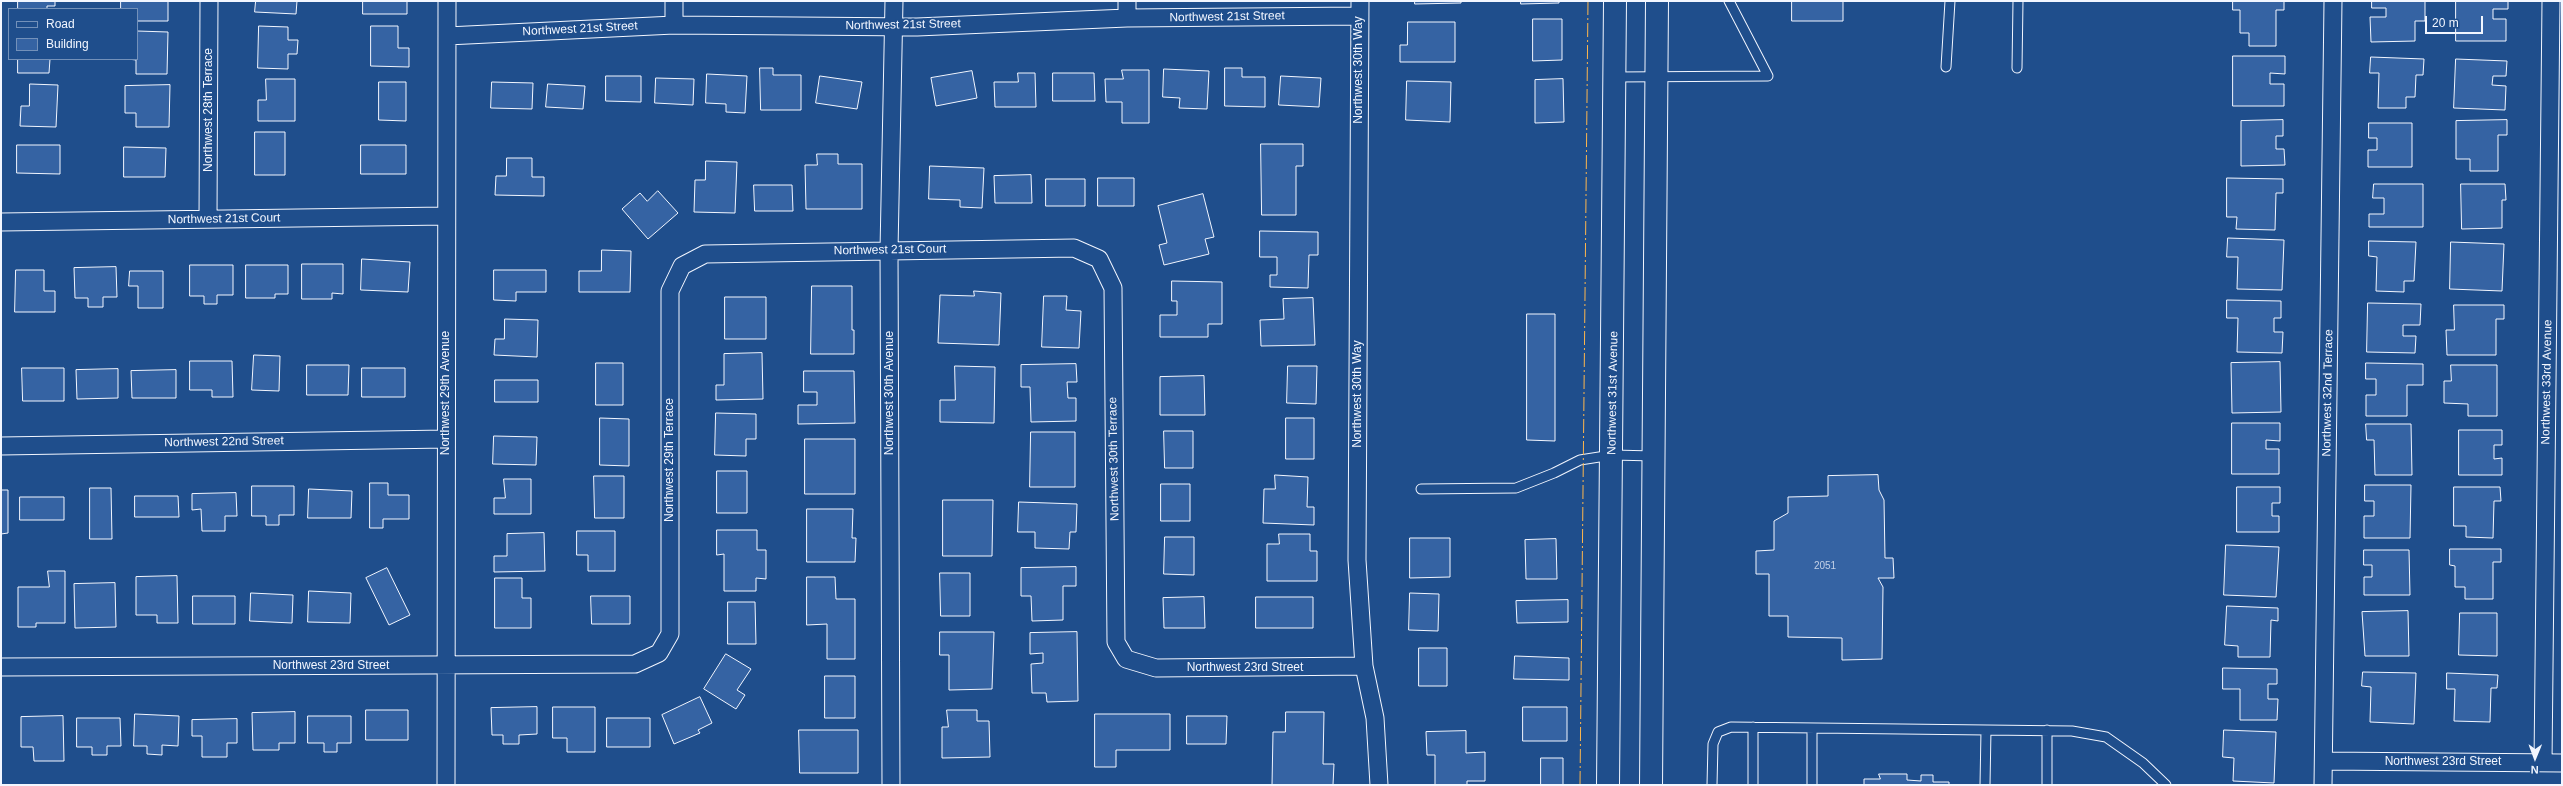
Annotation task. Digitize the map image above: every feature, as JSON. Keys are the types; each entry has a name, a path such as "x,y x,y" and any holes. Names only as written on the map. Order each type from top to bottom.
{"main road":[{"name":"Northwest 31st Avenue","path":"1608,785 1616,77 1615,1"},
{"path":"1651,785 1658,1"}],"street":[{"name":"Northwest 28th Terrace","path":"208,219 209,1"},
{"name":"Northwest 29th Avenue","path":"446,785 447,1"},
{"path":"674,1 674,25"},
{"name":"Northwest 30th Avenue","path":"891,785 889,250 895,26 894,1"},
{"path":"1127,1 1127,18"},
{"name":"Northwest 32nd Terrace","path":"2323,785 2333,1"},
{"name":"Northwest 33rd Avenue","path":"2542,762 2551,1"},
{"name":"Northwest 21st Street","path":"447,36 674,25 895,26 1360,8"},
{"name":"Northwest 30th Way","path":"1360,8 1357,560 1364,666 1375,718 1379,785"},
{"name":"Northwest 21st Court","path":"1,222 446,216"},
{"name":"Northwest 21st Court","path":"682,266 705,254 889,250 1074,248 1099,259"},
{"name":"Northwest 30th Terrace","path":"1099,259 1112,288 1116,642 1126,659"},
{"name":"Northwest 29th Terrace","path":"658,653 670,634 670,291 682,266"},
{"name":"Northwest 22nd Street","path":"1,446 446,439"},
{"name":"Northwest 23rd Street","path":"1,667 635,664 658,653"},
{"name":"Northwest 23rd Street","path":"1126,659 1156,668 1364,666"},
{"name":"Northwest 23rd Street","path":"2324,761 2562,763"}],"lane":[{"path":"1616,77 1768,76 1729,1"},
{"path":"1946,66 1950,1"},
{"path":"2016,68 2018,1"},
{"path":"1421,489 1516,488 1554,473 1580,460 1612,455 1655,456"},
{"path":"1712,785 1712,744 1718,732 1731,727 2072,731 2106,737 2143,763 2166,785"},
{"path":"1753,727 1753,785"},
{"path":"1812,728 1812,785"},
{"path":"1986,730 1986,785"},
{"path":"2047,730 2047,785"}],"building":[{"path":"18,1 55,1 55,6 47,6 47,8 18,8"},
{"path":"121,1 168,1 168,21 138,21 138,8 121,8"},
{"path":"256,1 297,1 296,14 255,12"},
{"path":"363,1 407,1 407,14 363,14"},
{"path":"1415,1 1461,1 1461,3 1415,4"},
{"path":"1521,1 1559,1 1559,3 1521,4"},
{"path":"1792,1 1843,1 1843,21 1792,21"},
{"path":"2233,1 2284,1 2284,10 2276,10 2276,46 2249,46 2249,33 2240,33 2240,10 2233,10"},
{"path":"2372,1 2425,1 2425,21 2415,21 2415,41 2371,42 2370,17 2386,17 2386,8 2372,8"},
{"path":"2456,1 2508,1 2508,9 2493,9 2493,19 2506,19 2506,41 2456,41"},
{"path":"1533,19 1562,19 1562,60 1533,61"},
{"path":"1408,22 1455,22 1455,62 1400,62 1400,45 1407,45"},
{"path":"259,26 288,27 288,40 298,40 297,54 288,54 288,69 258,68"},
{"path":"371,26 398,26 398,48 409,48 409,67 371,66"},
{"path":"138,31 168,32 167,74 136,74 136,60 138,60"},
{"path":"2233,56 2285,56 2285,74 2270,73 2270,84 2284,84 2284,106 2233,106"},
{"path":"2371,57 2424,59 2423,75 2416,75 2415,97 2406,97 2406,108 2378,108 2379,73 2370,73"},
{"path":"2456,59 2507,61 2506,76 2493,76 2492,85 2506,86 2505,110 2454,108"},
{"path":"18,60 50,60 49,73 18,73"},
{"path":"760,68 773,68 773,75 801,75 801,110 761,110"},
{"path":"1225,68 1242,68 1242,77 1265,77 1265,107 1225,106"},
{"path":"1164,69 1209,71 1207,109 1179,108 1180,98 1163,97"},
{"path":"1122,70 1149,70 1149,123 1122,123 1122,102 1106,102 1105,79 1123,79"},
{"path":"972,71 977,98 936,106 931,78"},
{"path":"1018,73 1035,73 1036,107 995,107 994,82 1018,82"},
{"path":"1053,73 1094,73 1095,101 1053,101"},
{"path":"707,74 747,76 745,113 726,112 726,104 706,103"},
{"path":"606,76 641,76 641,102 606,101"},
{"path":"820,76 862,82 857,109 816,103"},
{"path":"1281,76 1321,78 1319,107 1279,105"},
{"path":"656,78 694,79 693,105 655,103"},
{"path":"266,79 295,79 295,121 258,121 258,100 266,100"},
{"path":"1563,79 1564,122 1535,123 1535,80"},
{"path":"1407,81 1451,82 1450,122 1406,120"},
{"path":"379,82 406,82 406,121 379,120"},
{"path":"492,82 533,83 532,109 491,108"},
{"path":"30,84 58,85 56,127 20,126 21,106 29,106"},
{"path":"548,84 585,86 583,109 546,107"},
{"path":"170,85 169,127 136,127 136,113 125,113 125,86"},
{"path":"2283,120 2283,136 2276,136 2276,149 2284,149 2285,165 2241,166 2241,121"},
{"path":"2507,120 2507,135 2498,135 2498,171 2470,171 2470,159 2456,159 2456,121"},
{"path":"2369,123 2412,123 2412,167 2368,167 2368,150 2377,150 2377,138 2369,138"},
{"path":"255,132 285,132 285,175 255,175"},
{"path":"1261,144 1303,144 1303,166 1296,166 1296,215 1262,215"},
{"path":"17,145 60,145 60,174 17,173"},
{"path":"361,145 406,145 406,174 361,174"},
{"path":"124,147 166,148 165,177 124,177"},
{"path":"817,154 838,154 838,164 862,164 862,209 806,209 805,165 817,165"},
{"path":"507,158 532,158 532,177 544,177 544,196 495,195 496,176 506,176"},
{"path":"706,161 737,162 735,213 694,212 695,180 705,180"},
{"path":"930,166 984,168 982,208 960,207 960,200 929,199"},
{"path":"1031,175 1032,203 995,203 994,176"},
{"path":"1098,178 1134,178 1134,206 1098,206"},
{"path":"2227,178 2283,179 2283,193 2276,193 2275,230 2236,229 2237,217 2227,217"},
{"path":"1046,179 1085,179 1085,206 1046,206"},
{"path":"2374,184 2423,184 2423,227 2369,227 2369,214 2384,214 2384,198 2373,198"},
{"path":"2461,184 2505,184 2506,200 2502,200 2502,228 2462,229"},
{"path":"754,185 792,185 793,211 755,211"},
{"path":"658,191 678,213 648,239 622,209 640,193 647,201"},
{"path":"1203,194 1214,237 1205,239 1209,254 1164,265 1159,245 1167,243 1158,206"},
{"path":"1260,231 1318,232 1318,255 1309,255 1308,288 1270,287 1270,275 1277,275 1277,257 1260,257"},
{"path":"2228,238 2284,240 2282,290 2237,289 2238,257 2227,257"},
{"path":"2369,241 2416,242 2414,281 2404,281 2404,292 2376,291 2377,257 2369,256"},
{"path":"2451,242 2504,244 2502,291 2450,289"},
{"path":"602,250 631,251 630,292 579,292 579,271 601,271"},
{"path":"362,259 410,262 408,292 361,290"},
{"path":"302,264 343,264 343,294 332,293 332,299 302,299"},
{"path":"190,265 233,265 233,295 217,295 217,304 204,304 204,296 190,296"},
{"path":"246,265 288,265 288,294 275,294 275,298 246,298"},
{"path":"116,267 117,297 103,297 103,307 88,307 88,298 75,298 74,268"},
{"path":"16,270 44,270 44,291 55,291 55,312 15,312"},
{"path":"494,270 546,270 546,292 516,292 516,301 494,300"},
{"path":"130,271 163,271 163,308 138,308 138,286 129,286"},
{"path":"1172,281 1222,282 1222,324 1208,324 1208,337 1160,337 1160,315 1177,315 1177,301 1172,301"},
{"path":"812,286 852,286 852,330 854,330 854,354 811,354"},
{"path":"974,291 1001,293 999,345 938,343 940,295 974,296"},
{"path":"1044,296 1067,296 1066,310 1081,311 1079,348 1042,347"},
{"path":"725,297 766,297 766,339 725,339"},
{"path":"1313,298 1315,345 1261,346 1260,320 1284,319 1283,299"},
{"path":"2227,300 2281,301 2281,318 2274,318 2274,332 2283,332 2282,353 2237,352 2238,318 2227,318"},
{"path":"2368,303 2421,304 2420,325 2403,325 2403,336 2416,336 2415,353 2367,352"},
{"path":"2454,305 2504,305 2504,319 2496,319 2496,355 2447,355 2446,330 2454,330"},
{"path":"1527,314 1555,314 1555,441 1527,440"},
{"path":"505,319 538,320 537,357 494,355 495,339 504,339"},
{"path":"762,353 763,399 716,400 716,385 724,385 724,354"},
{"path":"254,355 280,356 279,391 252,390"},
{"path":"190,361 232,361 233,397 212,397 212,390 190,390"},
{"path":"2280,362 2281,412 2232,413 2231,363"},
{"path":"596,363 623,363 623,405 596,405"},
{"path":"2366,363 2423,364 2423,385 2407,385 2407,416 2366,416 2366,395 2376,395 2376,379 2366,379"},
{"path":"1076,364 1077,382 1067,382 1068,398 1076,398 1076,421 1031,422 1030,387 1021,387 1021,365"},
{"path":"307,365 349,365 348,395 307,395"},
{"path":"2451,365 2497,365 2497,416 2468,416 2468,404 2444,403 2444,381 2451,381"},
{"path":"955,366 995,367 994,423 940,422 940,400 955,400"},
{"path":"1288,366 1317,366 1316,404 1287,403"},
{"path":"22,368 64,368 64,401 23,401"},
{"path":"362,368 405,368 405,397 362,397"},
{"path":"118,369 118,398 77,399 76,370"},
{"path":"176,370 176,398 132,398 131,371"},
{"path":"804,371 854,371 855,423 798,424 798,405 817,405 817,392 804,392"},
{"path":"1204,376 1205,415 1160,415 1160,377"},
{"path":"495,380 538,380 538,402 495,402"},
{"path":"716,413 756,414 756,439 746,439 746,456 715,455"},
{"path":"600,418 629,419 629,466 600,465"},
{"path":"1286,418 1314,418 1314,459 1286,459"},
{"path":"2232,423 2280,423 2280,441 2266,440 2266,449 2279,449 2279,474 2232,474"},
{"path":"2366,424 2411,424 2412,475 2375,475 2374,440 2367,440"},
{"path":"2459,430 2502,430 2502,445 2494,445 2494,459 2502,458 2502,475 2459,475"},
{"path":"1164,431 1193,431 1193,468 1165,468"},
{"path":"1031,432 1075,432 1075,487 1030,487"},
{"path":"494,436 537,437 536,465 493,464"},
{"path":"805,439 855,439 855,494 805,494"},
{"path":"717,471 747,471 747,513 717,513"},
{"path":"1275,475 1308,477 1307,507 1314,507 1314,525 1263,523 1264,489 1275,489"},
{"path":"1878,475 1879,490 1884,500 1885,558 1893,558 1894,578 1878,578 1883,587 1882,659 1842,660 1842,638 1788,637 1788,616 1769,616 1769,574 1756,574 1756,551 1774,550 1774,521 1788,513 1788,497 1828,496 1828,476"},
{"path":"594,476 624,476 624,518 595,518"},
{"path":"504,479 531,479 531,514 494,514 494,498 505,498"},
{"path":"370,483 388,483 388,495 409,495 409,519 383,519 383,528 370,528"},
{"path":"1161,484 1190,484 1190,521 1161,521"},
{"path":"2365,485 2411,485 2410,538 2364,538 2364,516 2374,516 2374,501 2365,501"},
{"path":"252,486 294,486 294,515 279,515 279,525 266,525 266,516 252,516"},
{"path":"2237,487 2280,487 2280,503 2272,503 2272,516 2279,516 2279,532 2237,532"},
{"path":"2454,487 2500,487 2501,501 2494,501 2493,538 2466,537 2466,526 2454,526"},
{"path":"90,488 111,488 112,539 90,539"},
{"path":"309,489 352,491 351,518 308,518"},
{"path":"1,490 8,490 8,533 1,534"},
{"path":"236,493 237,516 225,516 225,531 202,531 201,509 192,510 192,494"},
{"path":"135,496 178,496 179,517 135,517"},
{"path":"20,497 64,497 64,520 20,520"},
{"path":"943,500 993,500 992,556 943,556"},
{"path":"1019,502 1077,504 1076,532 1070,532 1069,549 1035,548 1035,532 1018,532"},
{"path":"807,509 853,509 852,538 856,538 855,562 807,562"},
{"path":"717,530 757,530 757,550 766,550 766,579 756,578 756,591 724,591 724,554 717,555"},
{"path":"577,531 615,531 615,571 588,571 588,555 577,555"},
{"path":"544,533 545,571 494,572 494,556 507,556 507,534"},
{"path":"1279,534 1310,534 1310,551 1317,551 1317,581 1267,581 1267,544 1279,544"},
{"path":"1165,537 1194,537 1194,575 1164,574"},
{"path":"1410,538 1450,538 1450,577 1410,578"},
{"path":"1556,539 1557,579 1526,579 1525,540"},
{"path":"2226,545 2279,547 2276,597 2224,595"},
{"path":"2450,549 2501,549 2501,562 2493,562 2493,599 2465,599 2465,587 2455,587 2455,566 2450,565"},
{"path":"2364,550 2409,550 2410,595 2364,595 2364,577 2372,577 2372,565 2364,565"},
{"path":"1076,567 1076,586 1063,586 1063,620 1032,621 1031,596 1021,596 1021,568"},
{"path":"387,568 410,615 389,625 366,578"},
{"path":"48,571 65,571 65,623 36,623 36,627 18,627 18,587 49,587"},
{"path":"940,573 970,573 970,616 941,616"},
{"path":"177,576 178,623 157,623 157,615 136,615 136,577"},
{"path":"807,577 835,577 836,599 855,599 855,659 827,659 827,624 807,625"},
{"path":"495,578 522,578 522,598 531,598 531,628 495,628"},
{"path":"115,583 116,627 75,628 74,584"},
{"path":"309,591 351,593 350,623 308,622"},
{"path":"251,593 293,595 292,623 250,621"},
{"path":"1410,593 1439,594 1438,631 1409,630"},
{"path":"193,596 235,596 235,624 193,624"},
{"path":"591,596 630,596 630,624 592,624"},
{"path":"1204,597 1205,628 1164,628 1163,598"},
{"path":"1256,597 1313,597 1313,628 1256,628"},
{"path":"1568,600 1568,622 1517,623 1516,601"},
{"path":"728,602 755,602 756,644 728,644"},
{"path":"2227,606 2278,608 2278,621 2271,620 2270,657 2238,657 2238,646 2225,645"},
{"path":"2408,611 2409,656 2365,656 2362,612"},
{"path":"2460,613 2497,613 2497,656 2459,655"},
{"path":"940,632 994,632 992,689 949,690 949,655 940,655"},
{"path":"1077,632 1078,701 1047,702 1046,693 1032,693 1031,664 1043,663 1043,653 1030,654 1030,633"},
{"path":"1419,648 1447,648 1447,686 1419,686"},
{"path":"726,654 751,669 737,690 745,695 736,709 704,689"},
{"path":"1515,656 1569,658 1569,680 1514,679"},
{"path":"2223,668 2277,669 2277,684 2268,684 2268,699 2278,699 2277,720 2240,720 2240,689 2223,689"},
{"path":"2363,672 2416,673 2414,724 2370,722 2371,687 2362,686"},
{"path":"2447,673 2498,675 2497,688 2491,688 2490,722 2454,721 2455,689 2447,689"},
{"path":"825,676 855,676 855,718 825,718"},
{"path":"700,697 712,723 698,730 700,733 674,744 662,715"},
{"path":"537,707 537,734 519,735 519,744 503,744 503,735 492,735 491,708"},
{"path":"553,707 595,707 595,752 567,752 567,738 553,738"},
{"path":"1523,707 1567,707 1567,741 1523,741"},
{"path":"366,710 408,710 408,740 366,740"},
{"path":"947,710 977,710 977,721 989,721 990,757 942,758 942,727 948,727"},
{"path":"295,712 295,743 279,743 279,750 253,750 252,713"},
{"path":"1286,712 1324,712 1323,764 1334,764 1333,785 1272,785 1273,732 1285,732"},
{"path":"135,714 179,716 178,746 162,745 162,755 147,754 147,746 134,746"},
{"path":"1095,714 1170,714 1170,750 1116,750 1116,767 1095,767"},
{"path":"63,716 64,761 34,761 33,747 21,747 21,717"},
{"path":"308,716 351,716 351,743 337,743 337,752 324,752 324,743 308,743"},
{"path":"1187,716 1227,716 1226,744 1187,744"},
{"path":"77,718 120,718 121,746 107,746 107,755 92,755 92,747 77,747"},
{"path":"607,718 650,718 650,747 607,747"},
{"path":"237,719 237,743 227,743 227,757 202,757 202,736 192,736 192,720"},
{"path":"799,730 858,730 858,773 800,773"},
{"path":"2224,730 2276,732 2274,783 2233,781 2234,758 2223,757"},
{"path":"1466,731 1466,753 1485,752 1485,781 1467,781 1467,785 1435,785 1435,755 1427,755 1426,732"},
{"path":"1541,758 1563,758 1563,785 1541,785"},
{"path":"1879,774 1907,774 1907,780 1921,781 1921,775 1933,775 1933,782 1949,782 1949,785 1864,785 1864,779 1880,779"}],"power":[{"path":"1580,785 1588,1"}]}
